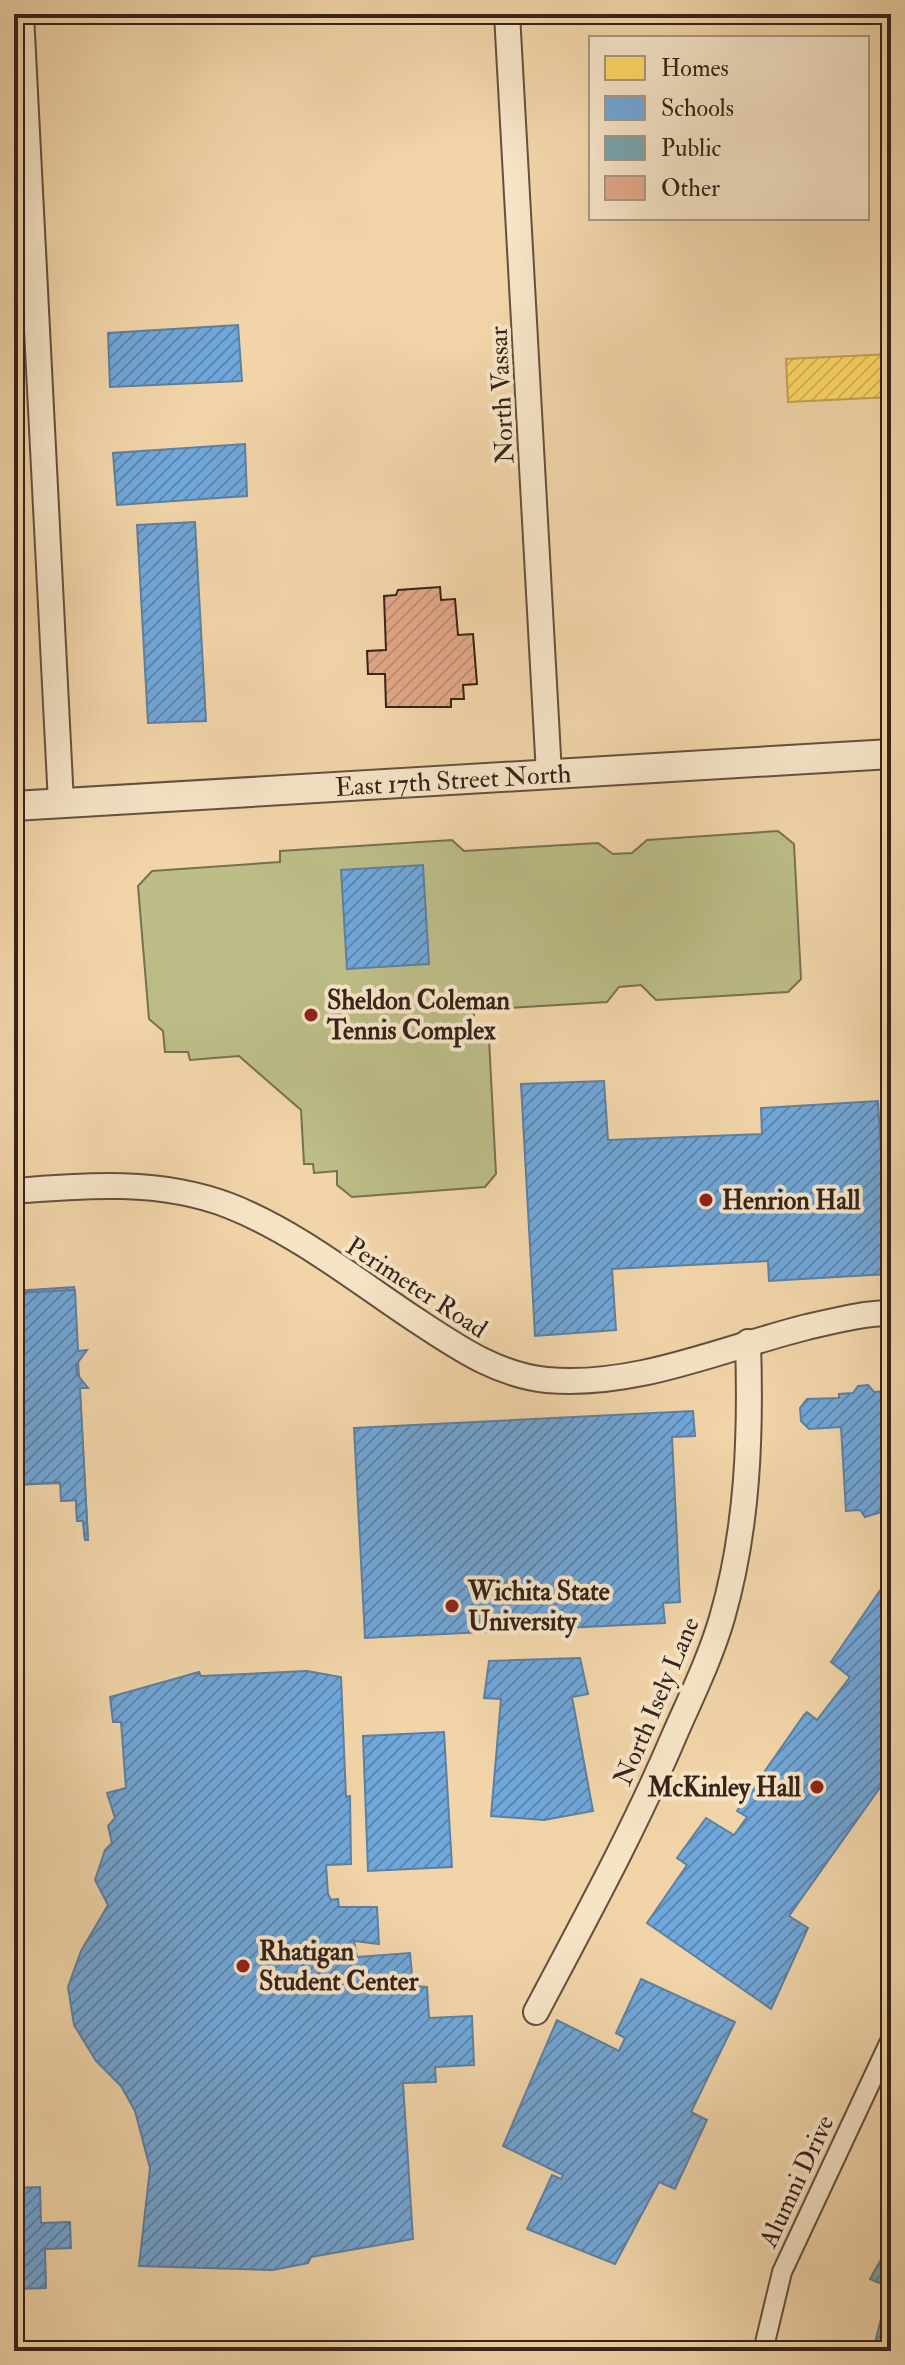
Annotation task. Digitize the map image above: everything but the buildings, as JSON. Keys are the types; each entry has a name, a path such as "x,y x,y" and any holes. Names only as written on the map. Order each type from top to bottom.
{"street":[{"path":"21,14 61,803"},
{"name":"North Vassar","path":"507,14 549,774"},
{"name":"East 17th Street North","path":"14,806 891,754"},
{"name":"Perimeter Road","path":"14,1191 117,1185 197,1197 229,1206 268,1224 479,1361 545,1380 641,1375 748,1342 824,1323 891,1313"},
{"name":"North Isely Lane","path":"536,2012 663,1762 710,1655 723,1617 738,1549 751,1437 748,1342"},
{"name":"Alumni Drive","path":"763,2351 782,2272 891,2039"}],"green space":[{"name":"Sheldon Coleman Tennis Complex","path":"778,831 794,844 801,979 788,992 656,1000 641,985 619,987 607,1002 474,1010 474,1028 489,1039 496,1174 485,1187 352,1197 337,1185 337,1171 314,1173 313,1164 304,1164 301,1110 239,1056 190,1060 188,1052 165,1052 163,1031 149,1019 138,886 152,871 280,862 280,851 452,840 464,851 598,843 613,854 632,853 647,840"}],"place":[{"name":"Sheldon Coleman Tennis Complex","path":"311,1015"},
{"name":"Henrion Hall","path":"706,1200"},
{"name":"Wichita State University","path":"452,1606"},
{"name":"McKinley Hall","path":"817,1787"},
{"name":"Rhatigan Student Center","path":"243,1966"}]}
